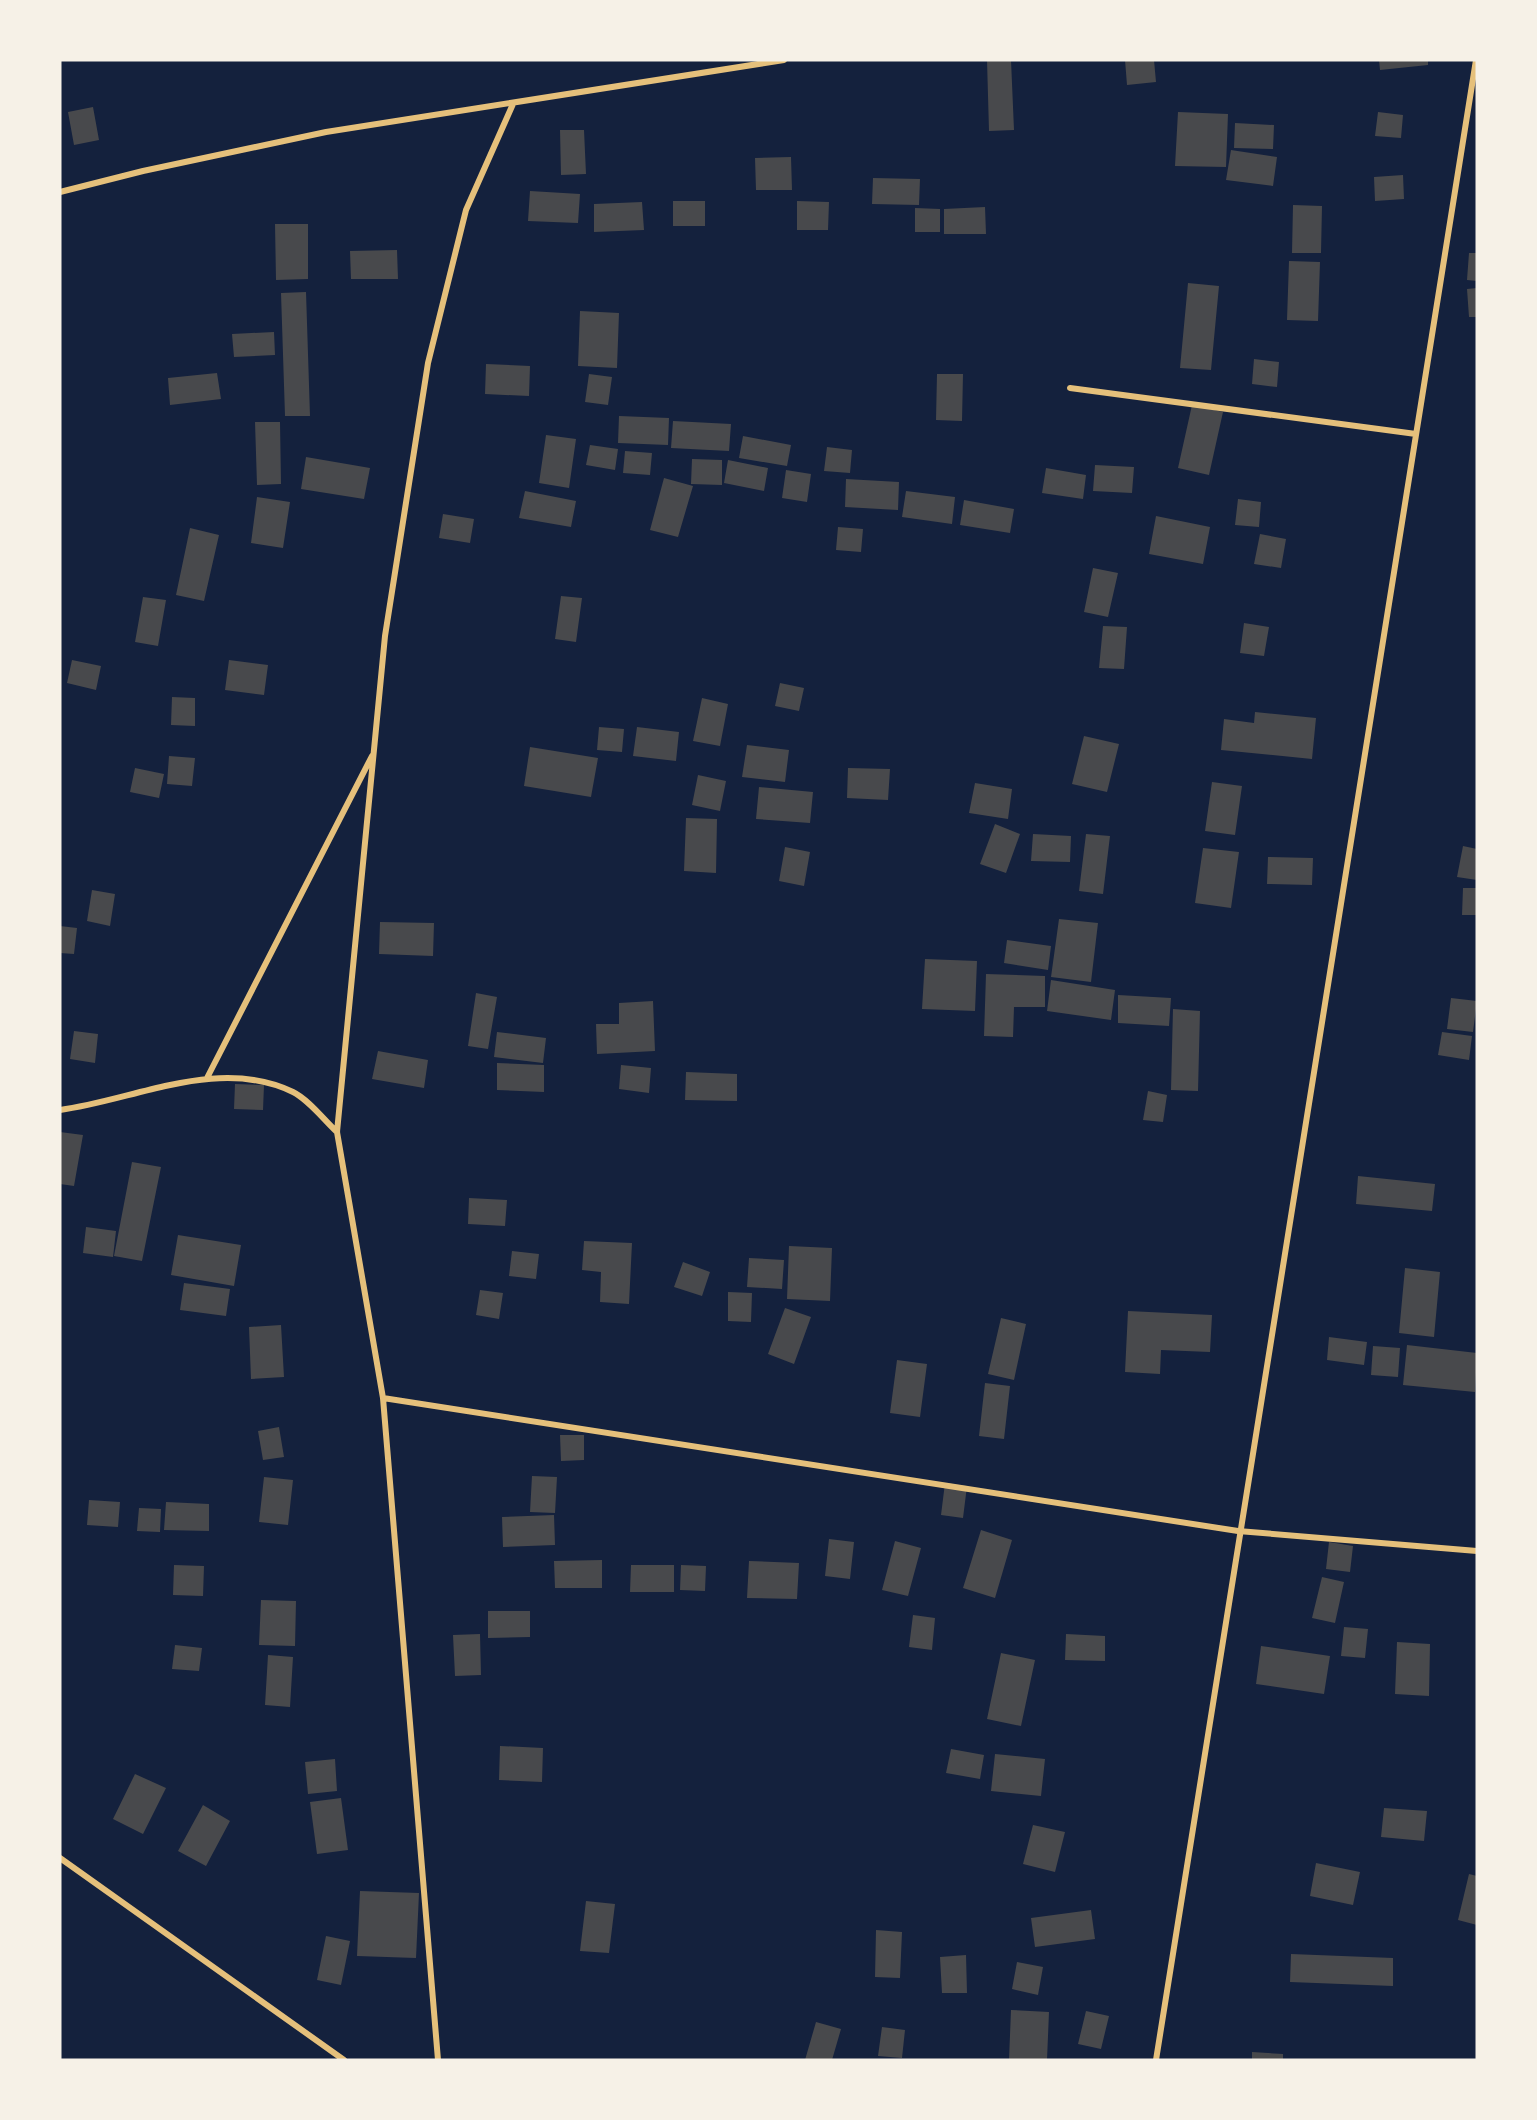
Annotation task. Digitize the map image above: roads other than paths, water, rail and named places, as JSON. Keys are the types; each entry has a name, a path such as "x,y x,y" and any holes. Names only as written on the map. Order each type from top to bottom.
{"street":[{"path":"60,192 143,171 326,132 784,60"},
{"path":"1155,2060 1238,1531 1476,60"},
{"path":"438,2060 383,1398 338,1132 385,636 428,363 466,210 513,104"},
{"path":"1070,388 1416,434"},
{"path":"207,1078 374,753"},
{"path":"60,1110 207,1078 258,1082 294,1093 338,1132"},
{"path":"383,1398 1238,1531 1477,1551"},
{"path":"60,1858 344,2060"}]}
